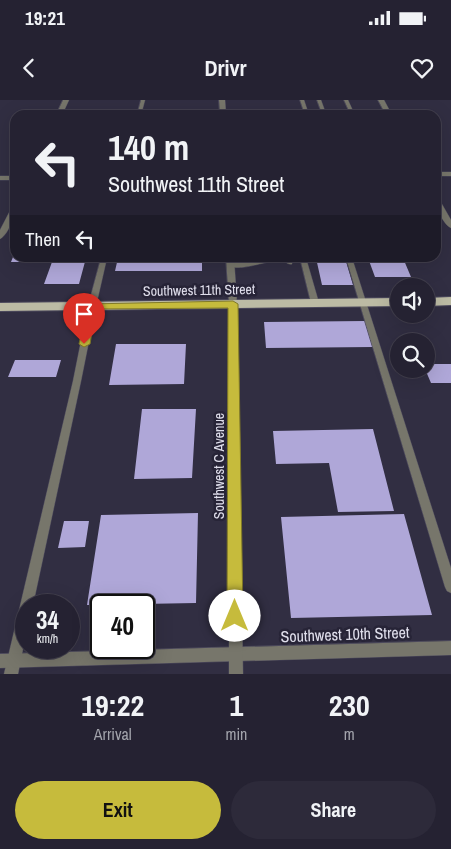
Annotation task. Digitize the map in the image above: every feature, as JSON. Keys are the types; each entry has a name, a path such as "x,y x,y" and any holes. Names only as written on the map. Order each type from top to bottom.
{"main road":[{"path":"435,302 451,301"},
{"name":"Southwest 11th Street","path":"0,307 390,302"}],"street":[{"path":"441,208 451,226"},
{"path":"0,237 10,217"},
{"name":"Southwest C Avenue","path":"230,262 233,304 236,674"},
{"name":"Southwest 10th Street","path":"8,665 451,648"}],"lane":[{"path":"319,100 323,110"},
{"path":"346,100 350,110"},
{"path":"30,594 103,262"},
{"path":"239,262 265,266"},
{"path":"256,264 260,262"},
{"path":"280,265 294,262"},
{"path":"304,262 315,303"},
{"path":"350,262 451,587"},
{"path":"8,665 15,643"}],"building":[{"path":"52,262 85,262 79,284 44,284"},
{"path":"117,262 202,262 202,271 115,271"},
{"path":"317,262 346,262 353,285 322,285"},
{"path":"369,262 405,262 411,277 375,277"},
{"path":"365,321 373,347 266,348 264,322"},
{"path":"116,344 186,344 184,384 109,385"},
{"path":"15,360 61,360 56,377 8,377"},
{"path":"435,364 451,364 451,383 431,383 429,378 435,378"},
{"path":"142,409 196,409 192,478 134,479"},
{"path":"373,429 394,511 338,512 329,463 276,464 273,431"},
{"path":"198,513 196,603 155,604 155,594 90,594 90,605 87,605 101,515"},
{"path":"404,514 432,615 291,618 281,517"},
{"path":"64,521 89,521 85,547 58,548"}],"route":[{"path":"84,344 92,306 233,304 235,616"}]}
